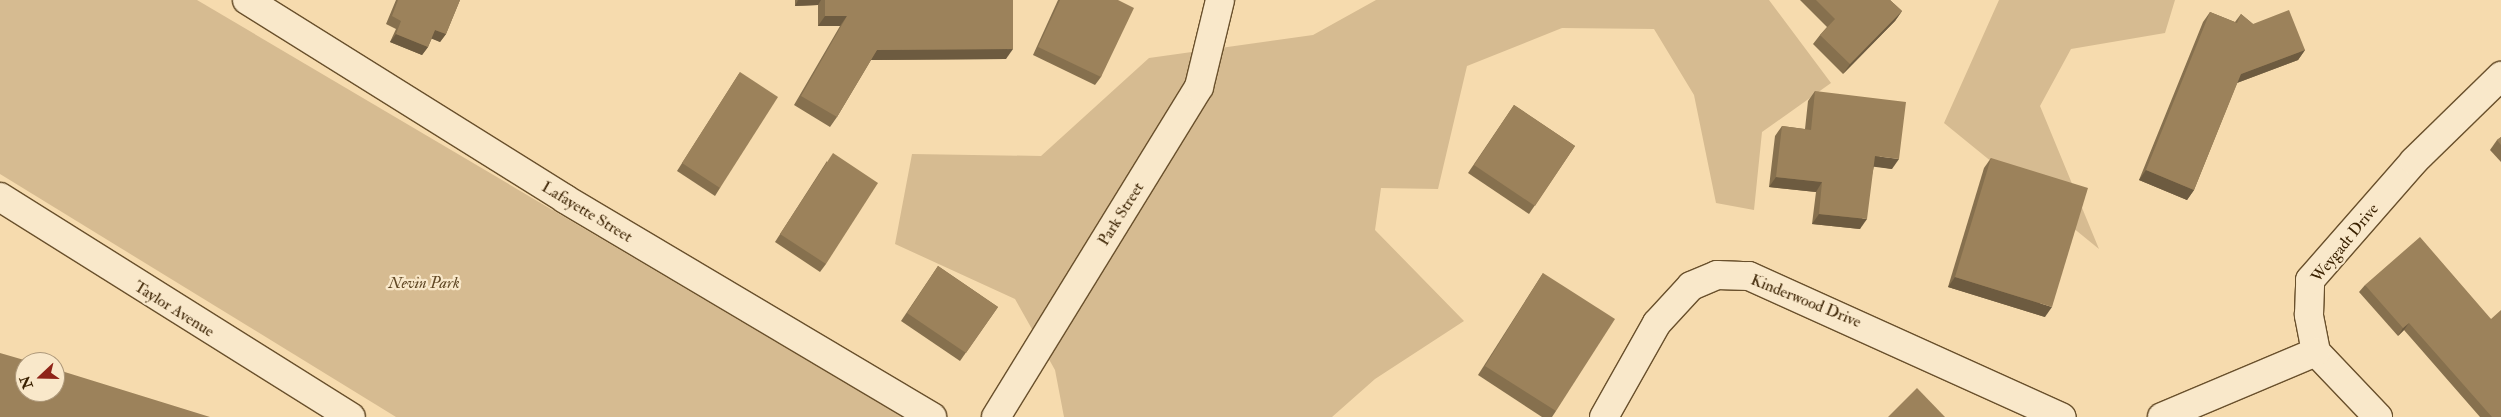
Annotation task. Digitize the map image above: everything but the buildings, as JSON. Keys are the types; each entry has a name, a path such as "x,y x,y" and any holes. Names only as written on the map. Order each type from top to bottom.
{"street":[{"name":"Lafayette Street","path":"247,0 565,199 932,417"},
{"name":"Park Street","path":"996,417 1199,87 1220,0"},
{"name":"Weygadt Drive","path":"2316,352 2309,315 2310,280 2414,161 2501,76"},
{"name":"Taylor Avenue","path":"0,197 351,417"},
{"name":"Kinderwood Drive","path":"1604,417 1657,323 1691,286 1717,275 1749,276 1804,299 2062,417"},
{"path":"2162,417 2316,352 2378,417"}],"green space":[{"name":"Nevin Park","path":"0,0 197,0 903,417 396,417 0,174"},
{"path":"1376,0 1769,0 1831,83 1762,132 1754,210 1716,203 1694,95 1654,29 1562,28 1467,66 1438,189 1381,188 1375,230 1464,321 1375,379 1332,417 1064,417 1055,370 1015,299 895,244 912,154 1041,156 1149,58 1313,35"},
{"path":"1999,0 2175,0 2165,33 2071,49 2040,106 2099,249 1944,123"}]}
